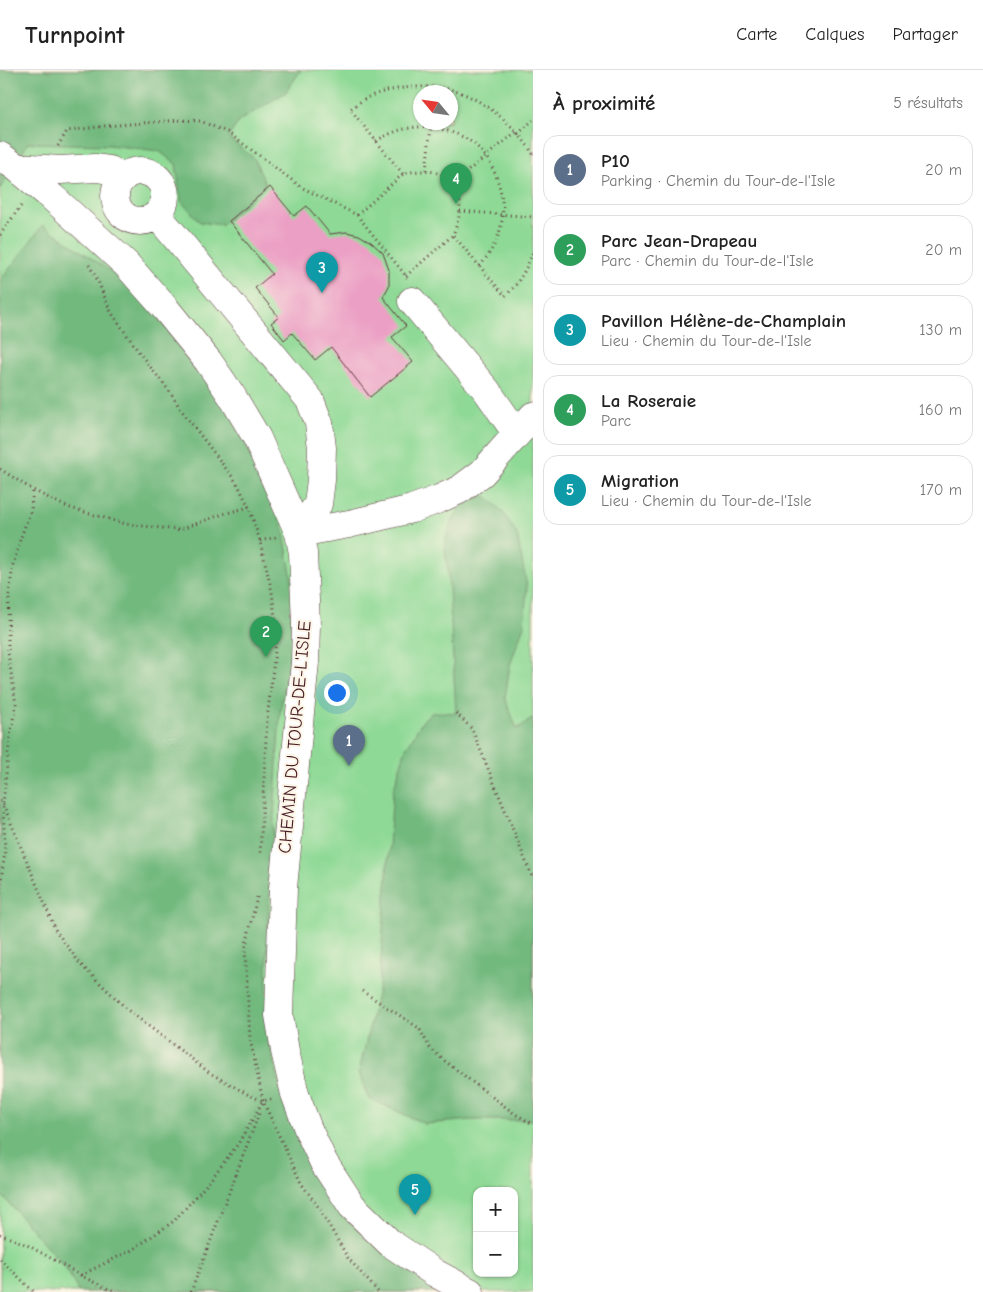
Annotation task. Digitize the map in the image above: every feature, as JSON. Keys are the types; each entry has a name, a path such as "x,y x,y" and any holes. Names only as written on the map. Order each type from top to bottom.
{"street":[{"path":"8,162 60,170 96,168 110,170 122,178"},
{"name":"CHEMIN DU TOUR-DE-L'ISLE","path":"8,162 52,196 126,264 208,361 257,438 292,534 303,552 306,624 305,662 283,888 279,1015 295,1094 308,1129 324,1163 352,1206 390,1242 436,1274 470,1292"},
{"path":"136,170 144,170 159,178 166,193 162,209 157,215 141,221 133,220 119,210 115,194 122,178 136,170"},
{"path":"157,215 310,400 319,423 322,448 318,504 292,534"},
{"path":"292,534 349,524 412,509 460,490 482,473 525,425 487,391 412,301"}],"path":[{"path":"403,174 350,109 365,99 396,89 413,87"},
{"path":"458,92 478,101 504,120 533,154"},
{"path":"57,147 67,131 181,120 200,121 227,132 301,187 356,215 406,276 453,235 459,218 460,200 457,190 448,177 426,170 414,170 403,174 356,215"},
{"path":"453,183 533,120"},
{"path":"376,141 390,133 413,127"},
{"path":"426,170 431,130"},
{"path":"444,130 461,136 475,145 486,157 494,170 499,184 503,214 501,226 497,241 488,257 479,267"},
{"path":"0,234 25,200"},
{"path":"460,211 533,217"},
{"path":"453,235 505,296 513,290 522,277 533,252"},
{"path":"88,263 111,312 237,483 249,507 260,541 292,534"},
{"path":"0,469 33,490 67,507 126,524 179,530 249,507"},
{"path":"0,888 5,852 2,802 16,704 8,653 9,594 13,565 21,537 32,510 33,490"},
{"path":"456,713 472,729 533,879"},
{"path":"2,802 56,930 81,965 129,1012 210,1073 263,1101"},
{"path":"362,990 419,1028 430,1048 446,1062 515,1114 533,1124"},
{"path":"81,1275 132,1250 174,1221 238,1144 263,1101"},
{"path":"191,1292 263,1101"},
{"path":"0,1234 35,1249 81,1275 117,1292"},
{"path":"0,1259 34,1292"}],"green space":[{"path":"0,70 533,70 533,1292 0,1292"},
{"path":"0,70 301,70 286,92 239,121 228,138 254,158 266,185 222,225 200,222 181,201 176,164 159,151 109,145 28,143 0,189"},
{"path":"43,225 125,281 180,343 237,424 283,527 292,580 294,634 280,712 268,921 266,1017 269,1043 278,1080 312,1162 333,1202 349,1223 380,1246 455,1292 79,1292 64,1266 0,1193 0,281"},
{"path":"486,496 502,511 517,534 527,587 524,625 510,665 505,698 517,729 533,718 533,1120 471,1120 425,1124 368,1098 359,1072 379,986 393,791 406,748 421,723 428,715 434,712 456,713 448,571 444,544 452,522 461,507 472,499"}],"building":[{"path":"270,187 294,216 307,206 330,234 346,232 359,235 371,242 383,253 389,270 389,286 383,297 406,326 392,337 413,362 370,397 331,347 315,360 292,333 284,340 271,323 279,317 255,288 272,274 229,221"}],"place":[{"name":"La Roseraie","path":"456,204"},
{"name":"Pavillon Hélène-de-Champlain","path":"322,293"},
{"name":"Parc Jean-Drapeau","path":"266,657"},
{"name":"P10","path":"349,766"},
{"name":"Migration","path":"415,1215"}]}
